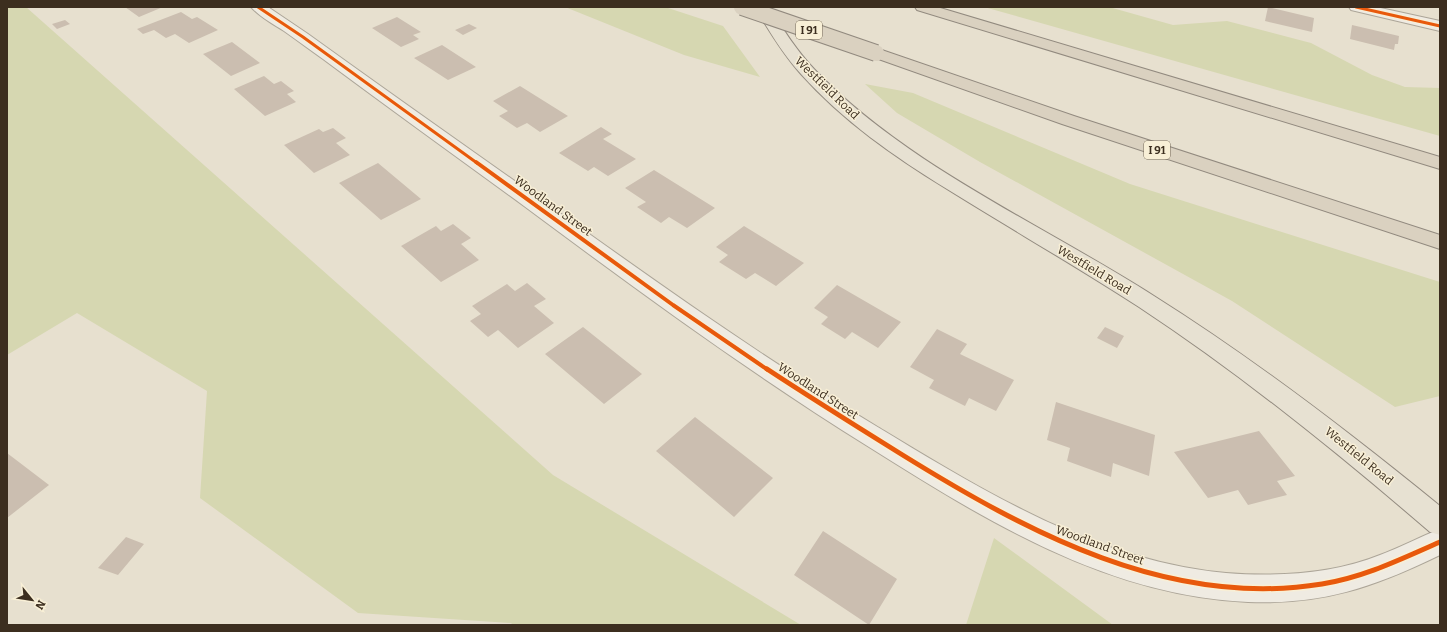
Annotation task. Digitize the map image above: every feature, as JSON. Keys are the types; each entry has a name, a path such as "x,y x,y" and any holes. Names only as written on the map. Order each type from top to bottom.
{"highway":[{"name":"I 91","path":"742,7 1046,113 1440,242"},
{"path":"922,7 1113,66 1440,163"}],"main road":[{"name":"Westfield Road","path":"762,7 784,43 797,60 845,108 882,139 932,173 1163,312 1221,350 1281,394 1440,523"}],"street":[{"name":"Woodland Street","path":"258,7 303,37 652,291 740,352 839,417 915,463 1002,514 1050,538 1092,555 1136,570 1180,581 1228,587 1276,588 1320,585 1370,573 1440,542"},
{"path":"1356,7 1440,26"}],"green space":[{"path":"7,7 26,7 553,475 801,625 513,625 511,623 358,613 200,498 207,391 77,313 7,355"},
{"path":"565,7 665,7 723,26 760,77 684,55"},
{"path":"984,7 1109,7 1173,25 1227,21 1311,43 1372,75 1405,87 1440,88 1440,136"},
{"path":"865,84 913,93 1130,184 1440,282 1440,396 1395,407 1232,301 980,162 897,113"},
{"path":"994,538 1113,625 966,625"}],"building":[{"path":"125,7 163,7 139,17"},
{"path":"1268,7 1314,18 1312,32 1265,21"},
{"path":"181,12 192,19 197,17 218,30 189,43 175,34 166,38 154,30 143,34 137,29"},
{"path":"397,17 421,32 413,35 419,39 401,47 372,28"},
{"path":"65,20 70,24 57,29 52,24"},
{"path":"469,24 477,28 463,35 455,30"},
{"path":"1352,25 1399,36 1398,44 1395,44 1394,50 1350,39"},
{"path":"232,42 260,63 231,76 203,54"},
{"path":"442,45 476,67 448,80 414,58"},
{"path":"264,76 274,84 281,81 294,91 287,94 296,102 265,116 234,89"},
{"path":"520,86 568,116 540,132 527,123 517,128 499,116 508,111 493,101"},
{"path":"601,127 612,134 603,139 636,159 608,176 594,167 588,171 559,153"},
{"path":"333,128 346,138 336,143 350,155 314,173 284,145 319,129 323,132"},
{"path":"378,163 421,199 381,220 339,183"},
{"path":"654,170 715,208 687,228 669,217 661,223 637,207 646,202 625,188"},
{"path":"453,224 471,238 461,244 479,260 441,282 401,246 436,226 441,231"},
{"path":"744,226 804,263 776,286 755,273 746,279 719,262 728,255 716,247"},
{"path":"527,283 546,299 534,306 554,323 518,348 498,330 488,337 470,321 481,314 472,306 507,284 515,291"},
{"path":"837,285 901,322 878,348 852,332 845,339 821,324 828,317 814,308"},
{"path":"583,327 642,374 604,404 545,354"},
{"path":"1105,327 1124,336 1117,348 1097,338"},
{"path":"937,329 967,344 960,354 1014,380 996,411 969,398 965,406 929,388 934,380 910,367"},
{"path":"1056,402 1155,435 1149,476 1113,463 1111,477 1067,461 1070,448 1047,440"},
{"path":"695,417 773,478 734,517 656,451"},
{"path":"1259,431 1295,476 1277,481 1287,495 1248,505 1238,490 1208,498 1174,452"},
{"path":"7,453 49,485 7,518"},
{"path":"823,531 897,579 869,625 794,575"},
{"path":"126,537 144,544 118,575 98,568"}],"cycle path":[{"path":"258,7 303,37 713,333 794,388 949,483 1023,524 1060,542 1139,570 1180,580 1227,587 1250,588 1298,587 1345,579 1368,573 1395,563 1440,542"},
{"path":"1356,7 1440,26"}]}
